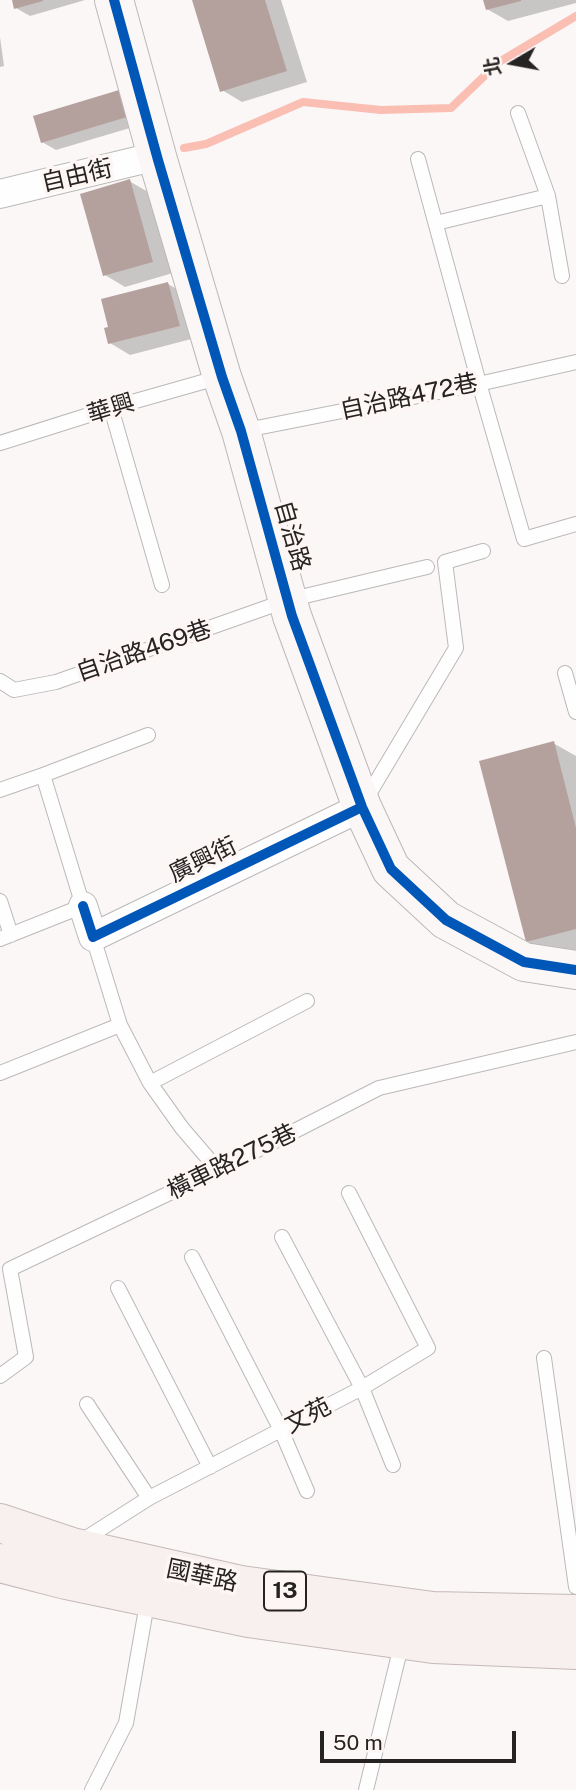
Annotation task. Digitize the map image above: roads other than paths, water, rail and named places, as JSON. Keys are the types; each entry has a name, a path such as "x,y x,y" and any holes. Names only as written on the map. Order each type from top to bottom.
{"main road":[{"name":"國華路","path":"0,1523 56,1561 148,1598 248,1618 433,1644 576,1650"},
{"name":"國華路","path":"0,1563 56,1561 433,1611 576,1614"}],"street":[{"name":"自治路","path":"114,0 156,159 241,431 292,616 362,807 391,869 446,920 524,962 576,970"},
{"name":"自由街","path":"0,194 156,159"},
{"name":"廣興街","path":"93,937 362,807"},
{"path":"83,906 93,937"}],"lane":[{"path":"518,113 548,196 562,276"},
{"path":"418,159 524,539 576,524"},
{"path":"436,223 548,196"},
{"name":"自治路472巷","path":"241,431 576,362"},
{"name":"華興","path":"0,443 222,377"},
{"path":"111,408 162,585"},
{"path":"362,807 456,648 445,562 483,551"},
{"name":"自治路469巷","path":"0,681 14,690 56,682 288,600 426,567"},
{"path":"565,673 576,712"},
{"path":"0,790 148,734"},
{"path":"0,901 6,937 83,906 43,775"},
{"path":"93,937 120,1025 150,1083 182,1128 218,1171"},
{"path":"150,1083 307,1001"},
{"path":"0,1073 120,1025"},
{"name":"橫車路275巷","path":"0,1376 26,1357 10,1269 218,1171 379,1088 576,1042"},
{"name":"文苑","path":"56,1561 149,1498 362,1388 428,1348 349,1193"},
{"path":"282,1237 362,1388 393,1465"},
{"path":"192,1257 281,1430 307,1491"},
{"path":"118,1288 210,1467"},
{"path":"544,1358 576,1587"},
{"path":"87,1404 149,1498"},
{"path":"92,1790 126,1723 148,1598"},
{"path":"366,1790 402,1639"}],"waterway":[{"path":"184,148 206,144 303,102 381,110 451,108 499,62 576,16"}]}
